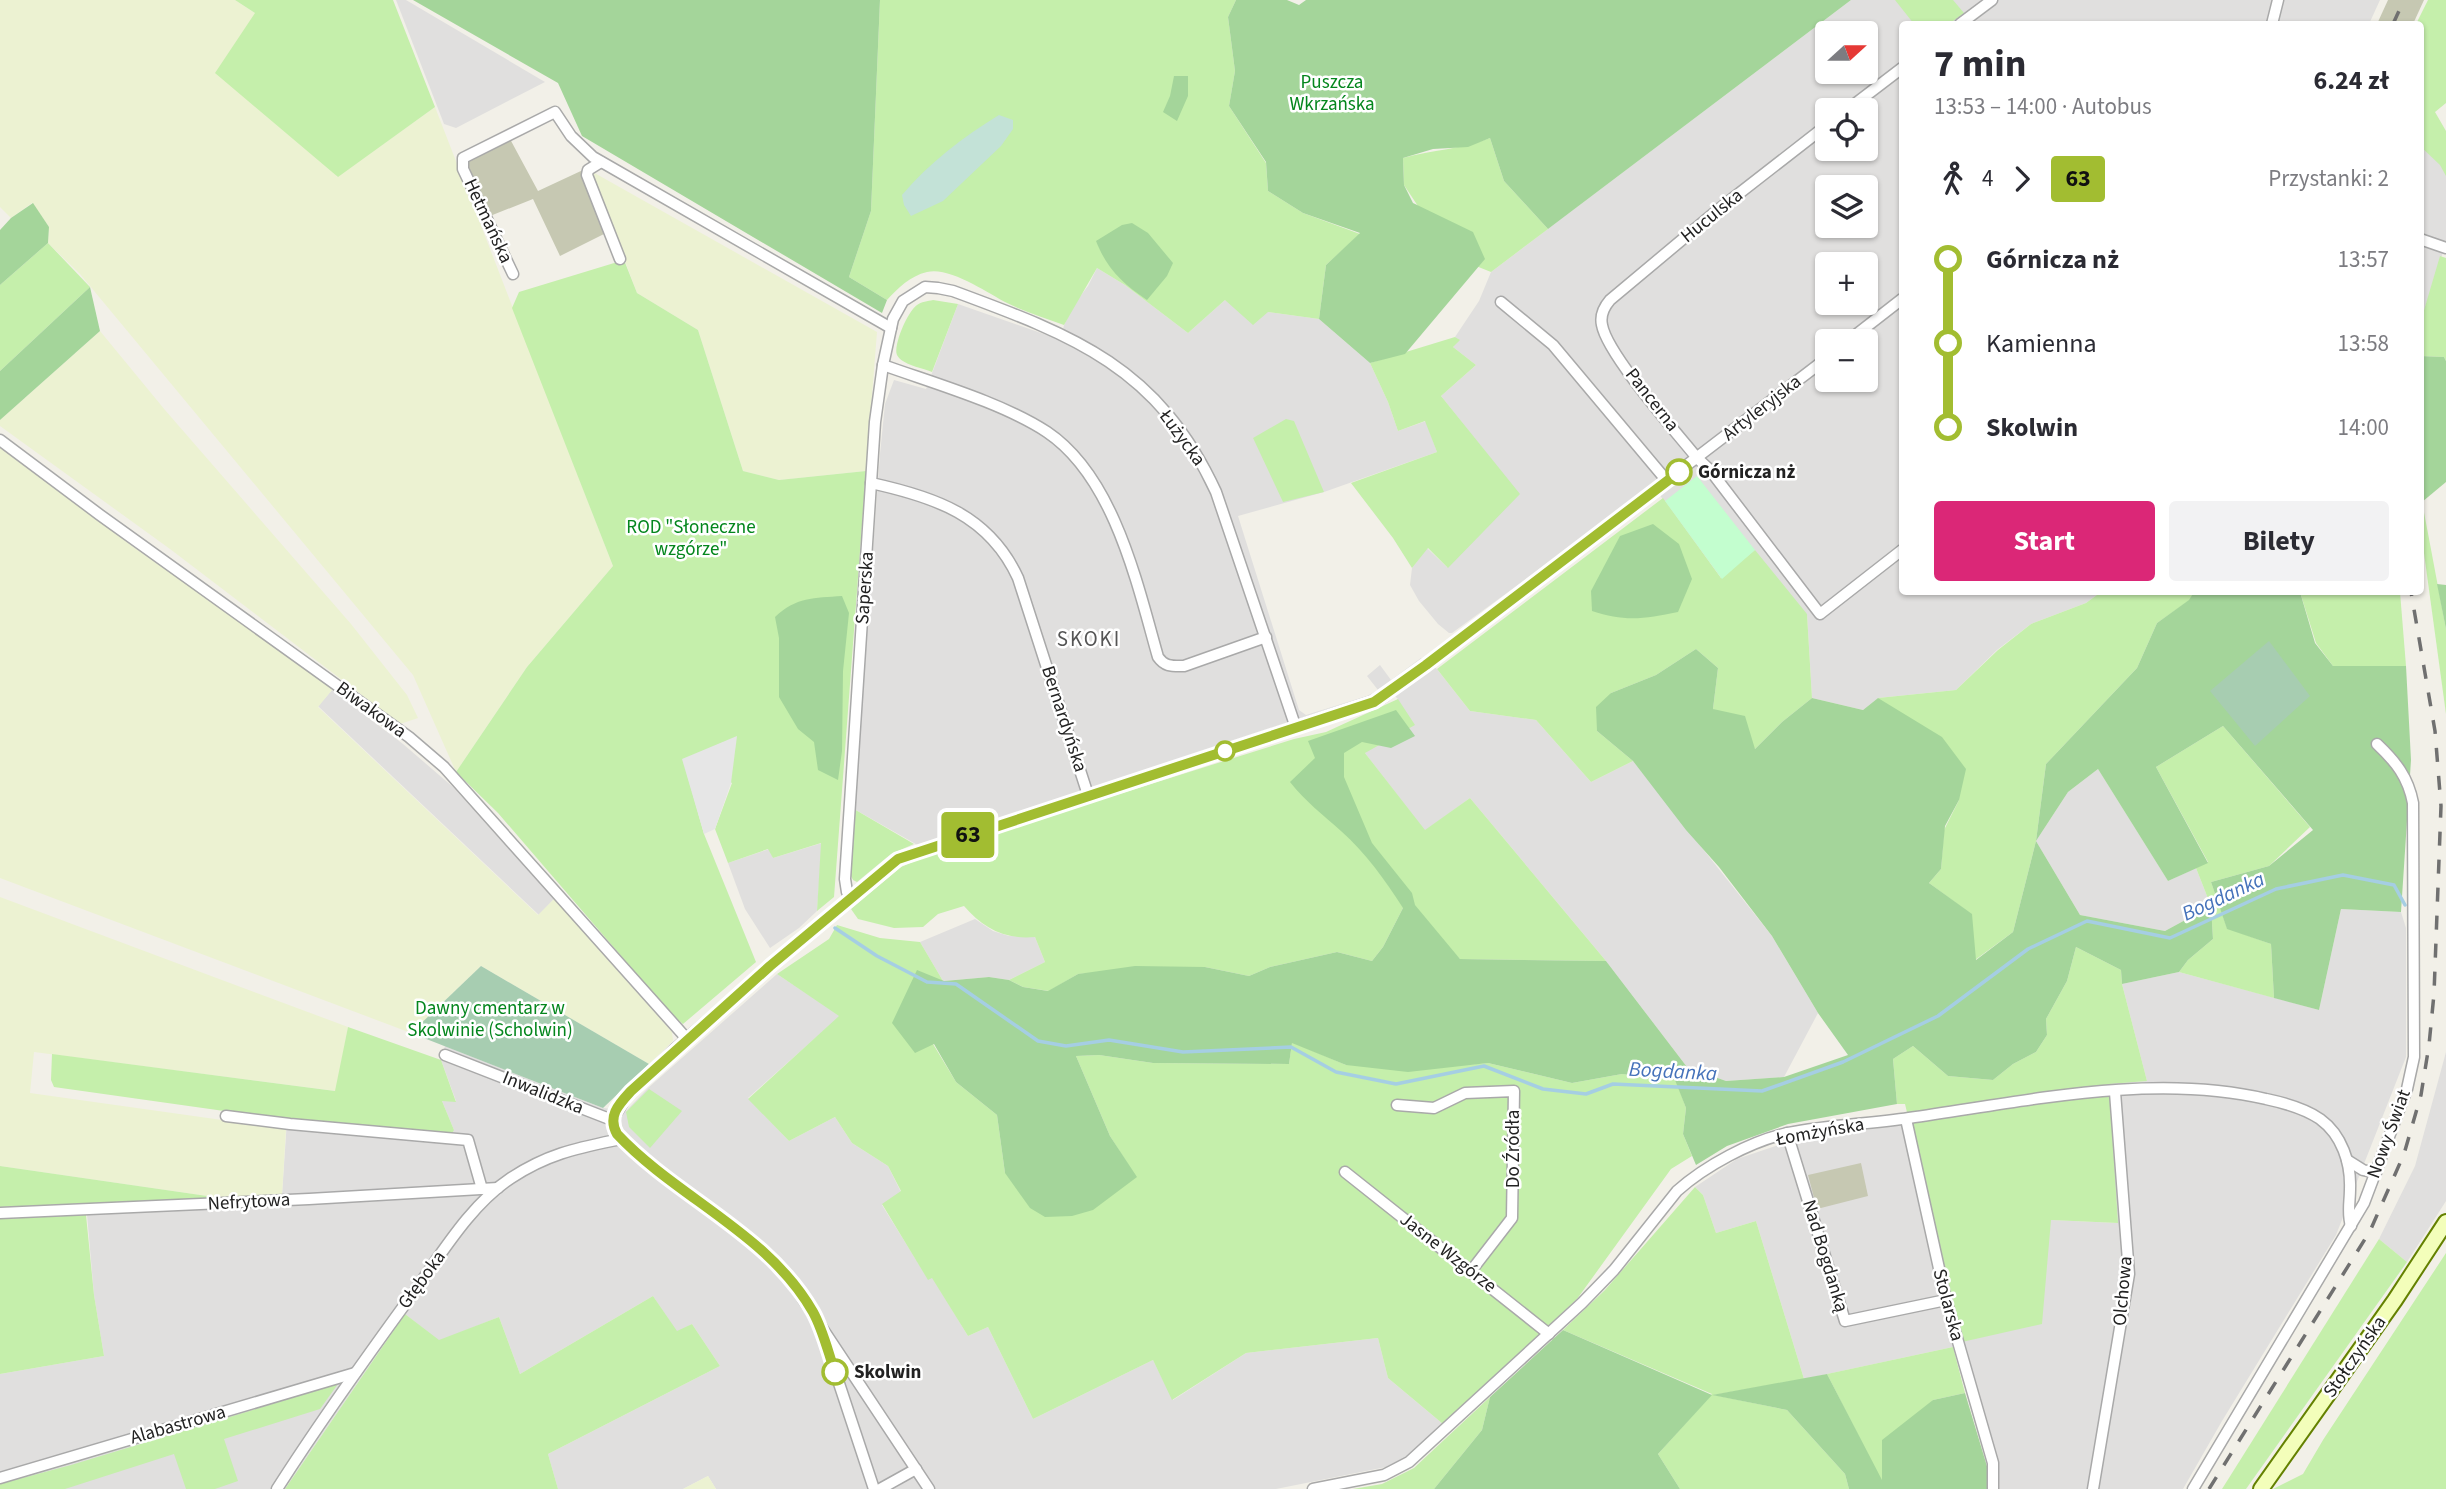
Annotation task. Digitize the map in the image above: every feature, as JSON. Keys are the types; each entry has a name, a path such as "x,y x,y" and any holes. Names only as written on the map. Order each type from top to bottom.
{"street":[{"path":"1964,21 1992,0"},
{"path":"2273,21 2277,0"},
{"path":"1863,98 1899,70"},
{"name":"Hetmańska","path":"513,274 463,169 463,158 555,112 572,136 601,162"},
{"name":"Huculska","path":"1603,312 1606,304 1621,290 1815,135"},
{"path":"620,258 587,175 588,170 601,162 891,328"},
{"path":"2424,240 2446,248"},
{"name":"Łużycka","path":"919,289 931,287 953,291 1056,332 1106,359 1130,376 1179,426 1202,463 1224,512 1296,727"},
{"name":"Saperska","path":"851,898 845,879 876,415 883,365 898,306 919,289"},
{"path":"1863,329 1899,301"},
{"name":"Pancerna","path":"1501,302 1553,345 1667,481"},
{"name":"Pancerna","path":"1603,312 1602,326 1613,349 1820,614 1899,552"},
{"path":"883,365 1028,420 1062,443 1077,458 1092,479 1118,532 1162,663 1184,666 1266,637"},
{"name":"Artyleryjska","path":"612,1120 631,1091 687,1039 892,863 906,855 1370,703 1386,695 1815,367"},
{"name":"Biwakowa","path":"0,440 409,737 444,767 687,1039"},
{"name":"Bernardyńska","path":"871,483 922,494 956,511 984,530 1010,562 1018,578 1088,795"},
{"name":"Nowy Świat","path":"2193,1489 2364,1203 2392,1134 2411,1072 2414,1057 2413,803 2409,783 2403,772 2377,744"},
{"name":"Inwalidzka","path":"445,1055 612,1120"},
{"name":"Łomżyńska","path":"1313,1489 1384,1475 1409,1462 1549,1335 1614,1270 1677,1191 1689,1180 1734,1153 1787,1133 1906,1119 2090,1091 2173,1089 2242,1093 2286,1103 2321,1120 2334,1132 2347,1160 2351,1188 2348,1210 2351,1226"},
{"name":"Do Źródła","path":"1397,1105 1434,1108 1465,1093 1514,1091 1512,1218 1471,1270"},
{"name":"Olchowa","path":"2093,1489 2129,1274 2115,1092"},
{"path":"226,1116 468,1140 482,1189"},
{"name":"Stolarska","path":"1906,1119 1946,1300 1993,1464 1993,1489"},
{"path":"612,1120 614,1130 621,1139 662,1176 726,1221 766,1254 789,1278 929,1489"},
{"name":"Nad Bogdanką","path":"1787,1133 1844,1321 1946,1300"},
{"name":"Głęboka","path":"277,1489 356,1373 463,1225 499,1188 549,1156 621,1139"},
{"path":"2347,1160 2363,1170 2376,1173"},
{"name":"Jasne Wzgórze","path":"1345,1172 1549,1335"},
{"name":"Nefrytowa","path":"0,1213 499,1188"},
{"name":"Stołczyńska","path":"2260,1489 2395,1300 2446,1222"},
{"path":"813,1312 874,1489"},
{"name":"Alabastrowa","path":"0,1478 356,1373"},
{"path":"839,1383 845,1375 855,1375"},
{"path":"880,1489 916,1469"}],"shaded area":[{"path":"0,0 235,0 255,13 337,177 435,107 613,566 527,667 456,772 413,675 80,274 48,243 49,227 32,203 11,218 0,207"},
{"path":"396,0 406,0 545,82 456,128 444,124"},
{"path":"1851,0 2380,0 2370,21 1899,21 1899,595 2097,595 2086,603 2031,624 1997,650 1956,690 1878,698 1863,710 1812,698 1807,614 1722,579 1653,486 1449,633 1419,601 1410,585 1412,568 1427,548 1447,567 1519,494 1441,396 1476,365 1453,347 1459,340 1455,337 1479,301 1491,272 1815,27 1815,84 1878,84 1878,21 1823,21"},
{"path":"2388,0 2424,0 2414,21 2378,21"},
{"path":"999,115 1013,120 1013,129 1001,146 943,201 911,216 904,205 902,195 947,151"},
{"path":"510,139 538,191 583,170 606,233 560,256 533,199 490,216 466,161"},
{"path":"2424,150 2440,164 2446,160 2446,243 2424,311"},
{"path":"591,171 877,332 866,471 779,480 743,471 698,330 637,293"},
{"path":"1097,268 1125,285 1188,333 1225,300 1268,312 1319,319 1370,363 1398,431 1426,421 1437,452 1324,492 1238,516 1299,710 1306,715 1367,696 1378,690 1367,676 1380,665 1391,680 1421,658 1437,669 1470,711 1536,720 1591,782 1633,761 1772,936 1818,1013 1784,1077 1726,1081 1687,1067 1606,961 1470,798 1425,831 1365,753 1398,699 1389,690 1370,701 921,847 854,809 880,454 885,404 894,380 926,389 958,304 1061,340 1064,325 1075,303"},
{"path":"100,331 351,624 407,695 418,718 400,724 170,549 0,426 0,420"},
{"path":"0,448 132,546 320,678 332,690 318,707 538,915 554,899 672,1032 673,1041 649,1064 481,966 411,1033 0,878"},
{"path":"332,690 403,744 453,787 554,899 539,915 318,706"},
{"path":"737,736 731,783 715,829 704,834 682,759"},
{"path":"2098,769 2168,881 2196,868 2211,906 2165,931 2080,915 2036,841 2068,792"},
{"path":"822,843 817,911 799,928 770,948 745,909 728,863 769,849 773,858"},
{"path":"0,897 348,1027 336,1091 34,1052 30,1093 286,1129 282,1195 221,1198 0,1166"},
{"path":"2341,909 2401,912 2406,928 2406,1057 2336,1235 2183,1489 1987,1489 1989,1473 1953,1347 1804,1379 1756,1221 1716,1233 1703,1195 1695,1187 1737,1159 1796,1139 1909,1124 2051,1220 2117,1223 2109,1083 2147,1081 2122,984 2179,972 2319,1010"},
{"path":"975,919 993,931 1009,936 1035,937 1045,962 1009,980 989,977 943,981 920,942"},
{"path":"777,974 840,1016 748,1098 789,1141 835,1117 852,1143 888,1166 901,1192 882,1205 928,1279 932,1277 968,1336 988,1327 1033,1419 1153,1360 1173,1400 1246,1353 1378,1338 1388,1378 1443,1424 1404,1458 1386,1467 1276,1489 716,1489 708,1476 683,1489 558,1489 548,1454 720,1366 692,1324 677,1332 653,1296 520,1374 499,1317 439,1341 405,1314 285,1489 0,1489 0,1374 104,1356 94,1295 86,1203 282,1195 287,1120 454,1130 442,1101 456,1101 441,1060 445,1046 603,1108 626,1111 648,1088"},
{"path":"2446,1052 2446,1201 2407,1262 2379,1239 2415,1166"},
{"path":"1861,1163 1868,1196 1817,1209 1808,1175"},
{"path":"708,1476 716,1489 683,1489"}],"green space":[{"path":"235,0 393,0 435,107 338,177 215,73 255,13"},
{"path":"413,0 880,0 871,211 849,277 887,300 882,313 582,136 558,83"},
{"path":"880,0 1236,0 1228,17 1235,71 1229,106 1266,163 1268,191 1303,213 1360,234 1326,265 1319,319 1268,312 1253,325 1225,300 1188,333 1125,285 1097,268 1064,325 1014,306 968,281 946,273 936,271 915,276 887,300 849,277 871,211"},
{"name":"Puszcza Wkrzańska","path":"1236,0 1287,0 1299,5 1306,0 1851,0 1823,21 1815,21 1815,27 1548,229 1504,181 1490,138 1468,147 1433,149 1403,158 1404,185 1413,203 1473,232 1485,259 1405,354 1370,363 1319,319 1326,265 1360,233 1303,213 1268,191 1266,162 1229,106 1235,71 1228,17"},
{"path":"1895,0 1953,0 1964,13 1953,21 1912,21"},
{"path":"2428,0 2446,0 2446,103 2435,112 2446,131 2446,176 2440,165 2424,150 2424,21 2418,21"},
{"path":"1174,76 1188,76 1188,96 1177,121 1163,112"},
{"path":"1490,138 1504,181 1548,229 1491,272 1451,256 1404,185 1403,158 1469,145"},
{"path":"33,203 49,227 48,243 0,285 0,230 11,218"},
{"path":"1132,223 1148,233 1173,263 1167,276 1147,300 1116,275 1096,241 1122,225"},
{"path":"48,243 90,287 0,371 0,285"},
{"path":"2440,256 2446,258 2446,361 2444,357 2424,356 2424,310"},
{"name":"ROD \"Słoneczne wzgórze\"","path":"624,260 637,293 698,330 743,471 779,480 866,471 834,897 817,911 821,843 773,858 768,849 728,863 715,829 732,783 683,759 704,834 756,962 683,1024 671,1014 498,813 456,772 527,667 613,566 512,308 519,292"},
{"path":"90,287 100,331 0,420 0,371"},
{"path":"933,300 958,304 932,372 903,361 896,350 902,328 913,308"},
{"path":"1455,337 1460,340 1453,347 1476,365 1441,396 1520,494 1448,568 1428,548 1412,568 1351,483 1437,452 1425,421 1398,431 1370,363"},
{"path":"2424,356 2444,357 2446,361 2446,482 2424,500"},
{"path":"1286,419 1294,421 1324,492 1283,502 1253,438"},
{"path":"1697,476 1755,550 1722,579 1665,501"},
{"path":"1663,498 1721,578 1755,550 1807,614 1812,698 1782,722 1755,749 1713,709 1718,668 1696,649 1656,675 1611,693 1597,731 1633,761 1591,782 1536,720 1470,711 1437,669"},
{"path":"2424,512 2446,629 2446,714 2424,553"},
{"path":"1653,524 1679,544 1692,579 1678,612 1635,618 1614,617 1592,611 1591,591 1620,536"},
{"path":"2437,584 2446,585 2446,629"},
{"path":"2097,595 2192,595 2190,600 2157,623 2137,668 2046,764 2036,841 2013,932 1975,960 1971,914 1929,883 1941,869 1944,830 1959,800 1878,698 1956,690 1998,650 2031,624 2086,603"},
{"path":"2192,595 2301,595 2315,643 2333,666 2406,666 2411,760 2401,912 2341,909 2319,1010 2274,998 2271,944 2227,929 2211,882 2269,866 2313,830 2223,726 2156,767 2208,863 2168,881 2098,769 2068,792 2036,841 2046,764 2137,668 2157,623"},
{"path":"2301,595 2400,595 2406,666 2333,666 2316,643"},
{"path":"842,596 849,613 843,671 842,751 838,780 818,770 814,742 798,729 779,697 779,638 775,617 798,602"},
{"path":"2269,641 2310,696 2255,746 2210,691"},
{"path":"1696,649 1718,668 1713,709 1745,716 1755,749 1782,722 1812,698 1863,710 1878,698 1942,737 1966,769 1959,800 1945,826 1941,869 1929,883 1972,914 1976,960 2013,932 2036,841 2080,915 2165,931 2211,906 2213,939 2188,960 2179,972 2122,984 2121,970 2076,947 2067,981 2046,1019 2047,1035 2036,1052 2013,1064 1993,1080 1948,1076 1913,1046 1893,1059 1897,1104 1788,1124 1727,1146 1696,1165 1683,1134 1686,1108 1675,1080 1622,1074 1572,1083 1488,1063 1408,1072 1346,1065 1292,1043 1289,1064 1153,1063 1099,1055 1076,1056 1110,1136 1137,1177 1093,1210 1072,1216 1045,1217 1030,1208 1005,1173 997,1115 956,1082 934,1044 915,1053 892,1023 917,970 944,981 989,977 1048,991 1078,974 1135,966 1205,967 1249,976 1270,967 1337,952 1372,961 1383,947 1403,908 1359,848 1290,782 1315,758 1308,741 1396,710 1415,736 1391,748 1362,742 1344,753 1344,777 1372,843 1412,893 1415,905 1460,959 1606,961 1687,1067 1726,1081 1784,1077 1848,1055 1818,1013 1772,936 1719,867 1686,830 1633,761 1597,731 1596,707 1611,693 1656,675"},
{"path":"1398,699 1415,725 1365,753 1425,830 1470,798 1606,961 1460,959 1403,908 1383,947 1372,961 1337,952 1270,967 1249,976 1205,967 1078,974 1049,991 1023,987 1009,980 1045,962 1035,937 1014,937 995,931 979,921 964,906 938,914 923,927 894,928 858,919 851,909 901,867 938,851 1294,739 1326,732"},
{"path":"2223,726 2310,827 2269,866 2211,882 2227,928 2271,944 2274,998 2179,972 2188,960 2213,939 2211,906 2196,868 2208,862 2156,767"},
{"path":"854,809 914,844 891,854 857,882 850,874"},
{"path":"837,925 880,938 920,942 943,981 933,1044 956,1082 997,1115 1005,1173 1136,1177 1110,1136 1076,1056 1099,1055 1153,1063 1289,1064 1292,1042 1346,1065 1452,1066 1488,1063 1572,1083 1622,1074 1676,1080 1686,1108 1683,1134 1692,1156 1671,1169 1577,1299 1443,1424 1388,1378 1378,1338 1246,1353 1172,1400 1153,1360 1033,1419 988,1327 968,1336 932,1278 928,1280 882,1204 901,1191 888,1166 852,1143 835,1117 789,1141 748,1099 839,1016 777,974 829,939"},
{"path":"2076,947 2121,970 2122,984 2147,1081 2109,1084 2118,1223 2051,1220 2042,1324 1962,1342 1905,1104 1897,1104 1893,1059 1913,1046 1948,1076 1993,1080 2013,1064 2036,1052 2047,1035 2046,1019 2067,981"},
{"name":"Dawny cmentarz w Skolwinie (Scholwin)","path":"481,966 649,1064 603,1108 411,1033"},
{"path":"348,1027 441,1060 456,1102 442,1101 454,1130 451,1135 287,1120 54,1087 51,1080 52,1054 335,1091"},
{"path":"649,1089 682,1111 650,1148 629,1127 626,1112"},
{"path":"0,1166 221,1198 0,1207"},
{"path":"1695,1187 1703,1195 1716,1233 1756,1221 1804,1379 1714,1395 1787,1410 1845,1474 1849,1489 1680,1489 1658,1454 1712,1394 1563,1330 1605,1290"},
{"path":"86,1215 94,1295 104,1356 0,1374 0,1219"},
{"path":"2379,1239 2407,1262 2246,1489 2222,1489"},
{"path":"2446,1253 2446,1489 2273,1489 2303,1474"},
{"path":"653,1296 677,1331 692,1324 720,1366 548,1454 558,1489 285,1489 405,1314 439,1340 499,1317 520,1374"},
{"path":"1563,1330 1712,1395 1658,1454 1680,1489 1434,1489 1482,1430 1490,1397"},
{"path":"1953,1347 1965,1393 1933,1400 1882,1482 1827,1374"},
{"path":"1827,1374 1882,1480 1882,1440 1933,1400 1965,1393 1989,1473 1987,1489 1849,1489 1845,1474 1787,1410 1712,1395"},
{"path":"338,1384 320,1409 224,1439 238,1481 215,1489 186,1489 174,1454 65,1489 0,1489 0,1484"},
{"path":"1490,1397 1482,1430 1434,1489 1353,1489 1382,1484 1414,1468"}],"waterway":[{"name":"Bogdanka","path":"835,928 877,956 927,982 956,984 1038,1041 1066,1046 1109,1040 1183,1052 1291,1047 1336,1072 1396,1084 1484,1066 1543,1089 1586,1094 1613,1084 1762,1091 1843,1062 1938,1016 2028,949 2087,921 2170,938 2276,889 2343,875 2394,885 2405,905"}],"railway":[{"path":"2394,21 2404,0"},
{"path":"2209,1489 2370,1231 2404,1154 2421,1095 2434,994 2441,806 2435,731 2412,595"}],"bus line":[{"name":"63","path":"835,1372 813,1312 781,1270 736,1229 662,1176 617,1134 612,1124 613,1116 631,1091 770,966 898,859 1374,702 1679,472"}],"place":[{"name":"Górnicza nż","path":"1679,472"},
{"name":"Skolwin","path":"835,1372"}],"district":[{"name":"SKOKI","path":"1089,639"}]}
